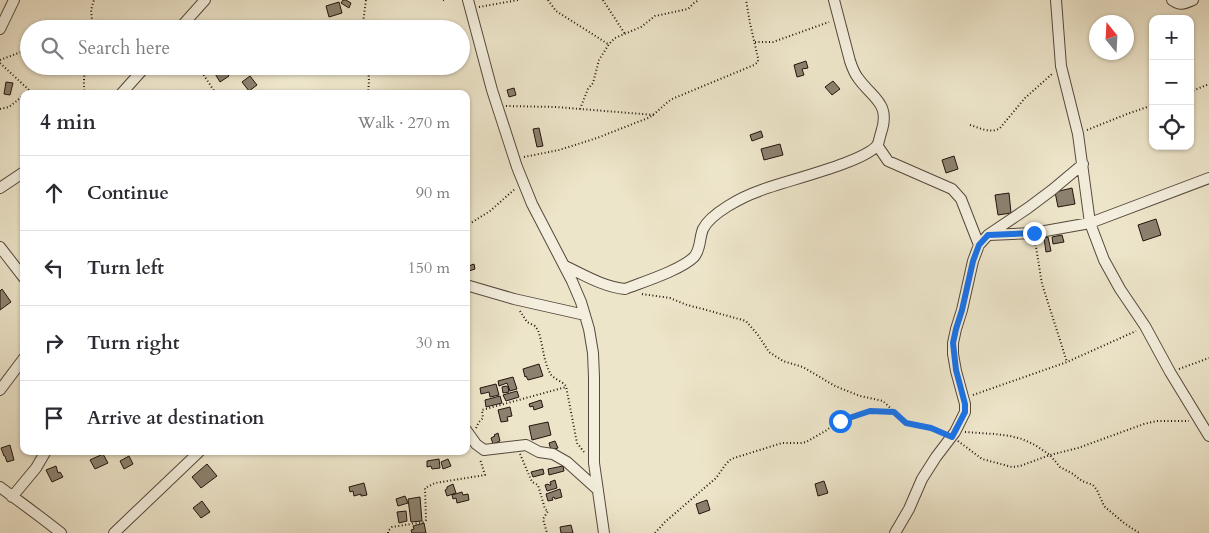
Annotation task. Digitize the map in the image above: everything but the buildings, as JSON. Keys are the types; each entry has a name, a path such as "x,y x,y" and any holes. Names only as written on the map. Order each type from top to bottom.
{"street":[{"path":"0,29 14,0"},
{"path":"187,20 205,0"},
{"path":"565,266 604,284 625,289 676,268 692,258 699,250 701,235 706,224 734,202 758,191 842,164 868,152 877,145 884,123 884,112 880,102 853,70 834,0"},
{"path":"1056,0 1061,66 1078,134 1090,223 1104,260 1120,289 1145,326 1170,372 1209,436"},
{"path":"1172,0 1177,4 1184,4 1193,0"},
{"path":"469,4 514,159 532,204 565,266 581,302 589,329 593,353 593,451 604,533"},
{"path":"125,90 138,75"},
{"path":"877,145 888,161 952,189 961,199 979,245"},
{"path":"895,533 909,509 922,479 953,434 965,412 964,398 956,370 953,343 973,261 979,245 988,235 1046,194 1083,164"},
{"path":"0,188 20,175"},
{"path":"988,235 1034,233 1090,223 1209,178"},
{"path":"0,247 20,273"},
{"path":"470,287 585,315"},
{"path":"0,390 20,363"},
{"path":"470,435 476,444 484,450 526,445 539,452 553,454 568,462 598,490"},
{"path":"12,497 36,468 44,455"},
{"path":"114,533 196,455"},
{"path":"0,487 61,533"}],"path":[{"path":"92,20 91,10 94,0"},
{"path":"363,20 366,0"},
{"path":"469,4 494,5 518,0"},
{"path":"548,0 556,11 608,44"},
{"path":"603,0 625,34"},
{"path":"580,109 588,89 593,83 599,60 608,44 615,38 641,28 655,16 688,9 699,0"},
{"path":"514,159 559,150 582,143 648,118 672,99 754,65 758,62 758,58 746,0"},
{"path":"754,42 773,42 839,19"},
{"path":"20,53 0,62 29,90"},
{"path":"970,125 993,132 997,130 1025,98 1061,66"},
{"path":"84,90 85,75"},
{"path":"204,75 213,90"},
{"path":"368,90 369,75"},
{"path":"1194,90 1209,84"},
{"path":"0,109 9,107 20,98"},
{"path":"497,105 654,115"},
{"path":"1078,134 1149,106"},
{"path":"470,224 490,211 523,182"},
{"path":"1034,233 1042,284 1066,362"},
{"path":"625,289 670,298 687,305 746,321 774,356 803,367 835,386 860,396 883,401 906,423 953,434 1010,436 1035,445 1050,455 1060,467 1073,474 1082,482 1093,485 1104,506 1139,533"},
{"path":"514,298 527,322 538,330 550,374 563,382 566,387 577,443 586,455"},
{"path":"964,398 1066,362 1127,336 1145,326"},
{"path":"1170,372 1209,358"},
{"path":"470,431 476,427 483,418 482,410 566,387"},
{"path":"654,533 716,478 731,459 782,443 806,442 827,430 836,422 863,413 875,411 894,412"},
{"path":"953,434 982,459 1012,467 1078,448 1144,424 1157,421 1200,421"},
{"path":"518,447 532,482 538,485 545,510 548,511 543,519 547,533"},
{"path":"388,533 392,528 426,520 424,512 425,488 435,483 485,474 480,458"}],"route":[{"path":"840,421 870,411 894,412 906,423 931,428 952,437 965,412 965,404 956,370 953,343 973,261 979,245 988,235 1034,233"}]}
